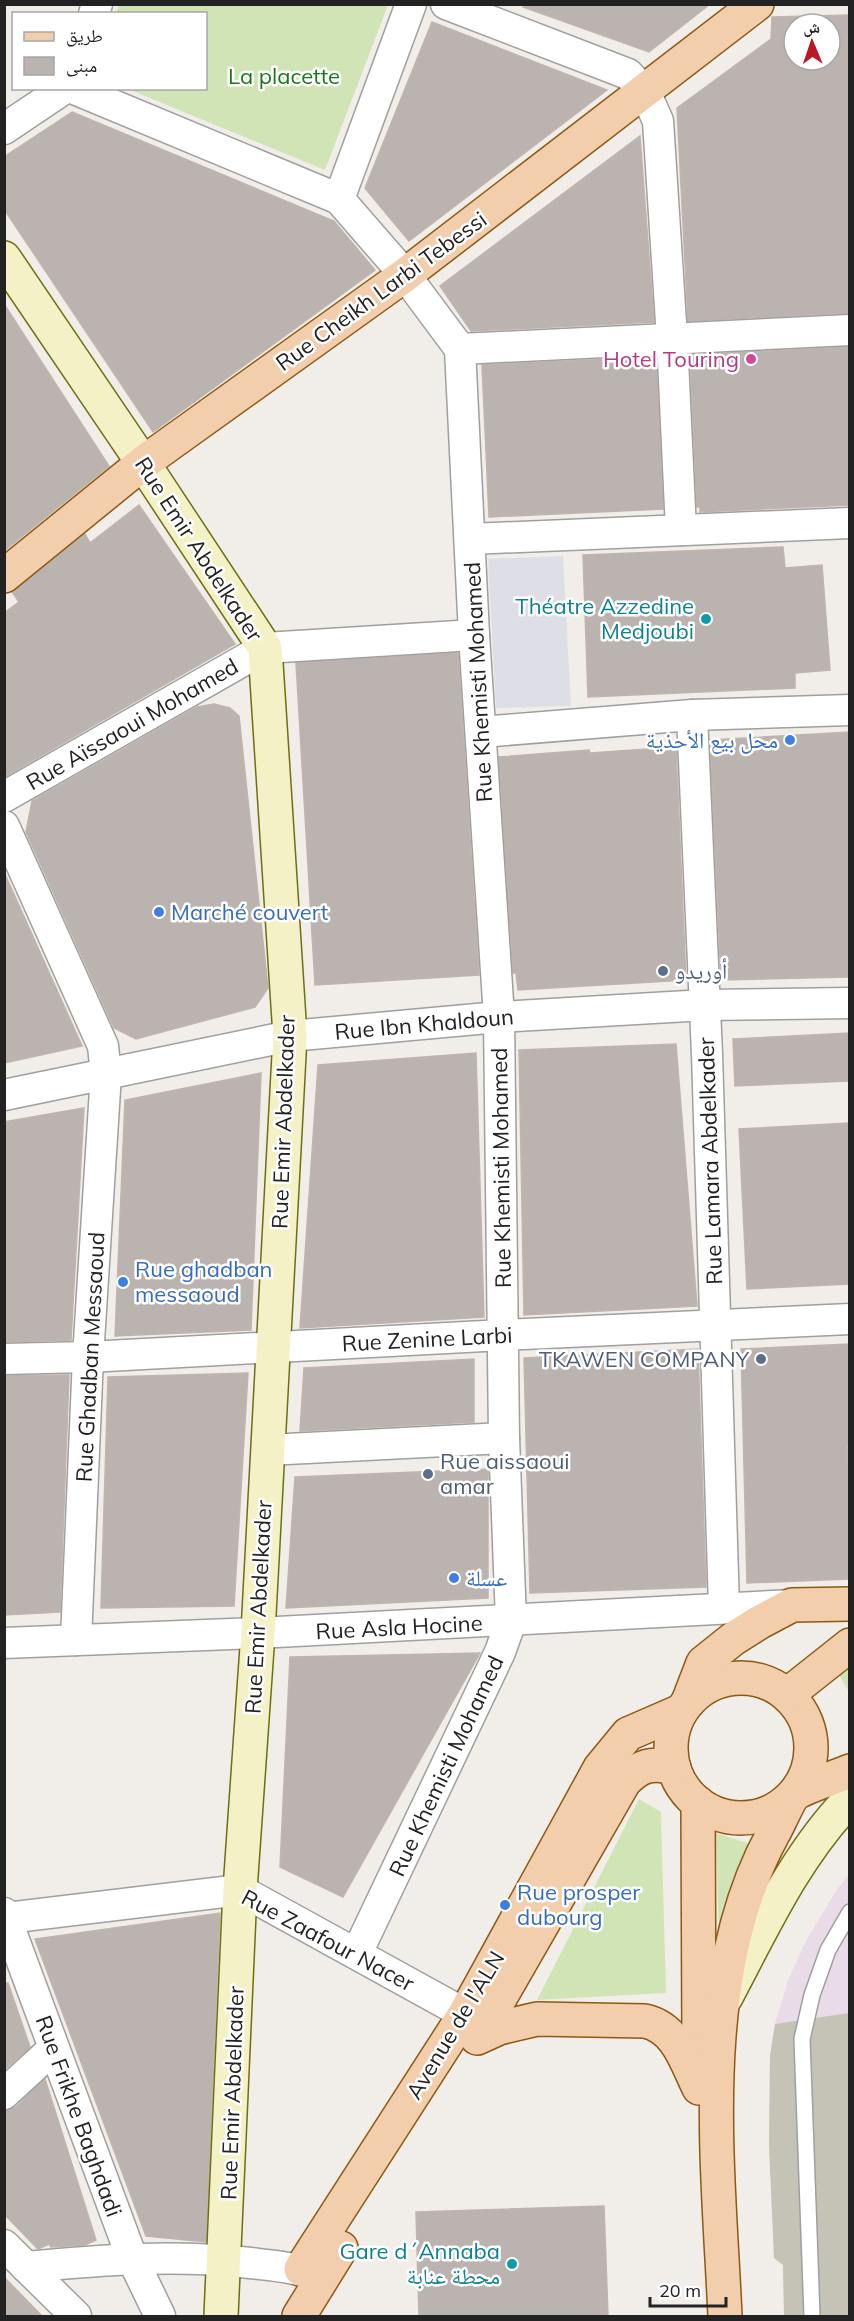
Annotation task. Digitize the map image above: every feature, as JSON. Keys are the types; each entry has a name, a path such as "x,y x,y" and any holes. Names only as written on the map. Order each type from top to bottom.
{"main road":[{"name":"Rue Cheikh Larbi Tebessi","path":"4,576 143,463 405,275 757,4"},
{"name":"Rue Asla Hocine","path":"628,1734 702,1663 742,1634 792,1605 849,1604"},
{"path":"787,1695 849,1645"},
{"path":"702,1663 673,1729 670,1749 674,1768 687,1794 698,1803 716,1814 737,1818 759,1816 779,1808 795,1794 849,1771"},
{"path":"684,1707 705,1688 725,1679 747,1678 769,1683 787,1695 802,1712 810,1732 812,1754 807,1775 757,1863 733,1938 721,2007 717,2151 725,2316"},
{"name":"Avenue de l'ALN","path":"471,2026 600,1768 628,1734 684,1707"},
{"name":"Avenue de l'ALN","path":"299,2316 311,2274 471,2026 624,1782 631,1775 649,1765 659,1764 674,1768"},
{"path":"698,1803 699,2088 706,2316"},
{"path":"471,2026 499,2028 537,2019 654,2023 670,2034 699,2088"}],"street":[{"path":"339,199 411,4"},
{"path":"446,4 628,74 645,92 658,121 681,530"},
{"path":"4,129 62,90"},
{"path":"77,90 339,199 405,275 460,350 849,330"},
{"name":"Rue Emir Abdelkader","path":"4,258 265,648 290,1036 258,1633 240,1890 221,2316"},
{"name":"Rue Khemisti Mohamed","path":"357,1953 500,1652 511,1621 504,1438 499,1017 474,635 460,350"},
{"path":"470,539 849,523"},
{"name":"Rue Aïssaoui Mohamed","path":"4,797 265,648 474,635"},
{"path":"481,732 692,715 849,710"},
{"name":"Rue Lamara Abdelkader","path":"692,715 705,1005 724,1608"},
{"name":"Rue Ghadban Messaoud","path":"4,826 103,1046 106,1074 88,1357 76,1640"},
{"name":"Rue Ibn Khaldoun","path":"4,1095 290,1036 499,1017 705,1005 849,1003"},
{"name":"Rue Zenine Larbi","path":"4,1359 88,1357 849,1319"},
{"path":"267,1450 504,1438"},
{"name":"Rue Asla Hocine","path":"4,1643 511,1621 792,1605"},
{"path":"721,2007 787,1882 812,1845 849,1799"},
{"name":"Rue Zaafour Nacer","path":"6,1915 240,1890 357,1953 471,2026"},
{"name":"Rue Frikhe Baghdadi","path":"6,1915 53,2049 132,2258 160,2316"},
{"path":"4,2094 53,2049"},
{"path":"11,2253 225,2260 311,2274"},
{"path":"11,2253 76,2316"}],"lane":[{"path":"812,2316 802,2039 812,1995 828,1950 849,1912"}],"shaded area":[{"path":"563,556 571,706 496,708 488,559"},
{"path":"849,1874 849,2316 784,2316 783,2265 774,2258 769,2146 770,2056 775,2024 788,1980 807,1939"},
{"path":"849,2013 849,2316 784,2316 783,2265 774,2258 769,2146 770,2056 775,2024"}],"green space":[{"name":"La placette","path":"388,4 325,170 130,90 207,90 207,12 116,12 119,5"},
{"path":"849,1651 849,1692 836,1670"},
{"path":"639,1799 661,1812 666,1993 537,2000"},
{"path":"716,1833 754,1845 719,1939"}],"building":[{"path":"523,4 710,4 649,52 523,7"},
{"path":"842,15 849,15 849,313 688,321 677,108 771,39 772,17 782,17 782,72 842,72"},
{"path":"432,22 607,90 409,241 365,188"},
{"path":"72,112 334,221 375,270 153,432 4,209 4,157"},
{"path":"640,136 654,322 471,331 440,286"},
{"path":"4,304 109,466 4,551"},
{"path":"849,347 849,505 700,512 700,507 697,507 690,355"},
{"path":"656,357 663,509 489,517 482,365"},
{"path":"139,505 235,644 4,777 4,613 19,602 12,592 85,534 90,543"},
{"name":"Théatre Azzedine Medjoubi","path":"783,547 785,568 822,565 830,670 795,673 795,688 588,697 583,555"},
{"path":"458,653 479,975 315,985 296,663"},
{"name":"Marché couvert","path":"214,704 230,708 239,716 268,988 255,1007 136,1039 114,1028 26,832 32,801 197,707"},
{"path":"849,732 849,977 724,980 721,978 710,740"},
{"path":"676,747 686,980 518,990 516,973 513,973 499,757 589,750 590,753"},
{"path":"4,872 82,1046 4,1063"},
{"path":"849,1033 849,1081 735,1086 733,1039"},
{"path":"676,1044 697,1306 524,1315 519,1050"},
{"path":"476,1053 484,1317 300,1328 318,1065"},
{"path":"261,1073 251,1330 115,1336 125,1100"},
{"path":"84,1108 71,1340 4,1342 4,1122"},
{"path":"849,1123 849,1284 747,1289 739,1129"},
{"path":"849,1344 849,1445 847,1446 849,1579 747,1583 741,1349"},
{"path":"698,1349 706,1587 530,1593 524,1358"},
{"path":"474,1359 474,1422 300,1431 304,1368"},
{"path":"248,1373 234,1606 101,1608 108,1377"},
{"path":"69,1375 60,1612 4,1615 4,1376"},
{"path":"488,1469 488,1598 286,1608 295,1477"},
{"path":"480,1653 343,1897 280,1867 290,1657"},
{"path":"220,1913 206,2242 146,2236 35,1939"},
{"path":"4,1983 8,1983 30,2047 4,2070"},
{"path":"45,2079 96,2240 85,2245 51,2247 49,2244 38,2249 4,2214 4,2111 16,2107"},
{"name":"Gare d´Annaba محطة عنابة","path":"604,2206 608,2316 419,2316 416,2212"},
{"path":"4,2277 42,2316 4,2316"}],"place":[{"name":"Hotel Touring","path":"751,359"},
{"name":"Théatre Azzedine Medjoubi","path":"706,619"},
{"name":"محل بيع الأحذية","path":"790,740"},
{"name":"Marché couvert","path":"159,912"},
{"name":"أوريدو","path":"663,971"},
{"name":"Rue ghadban messaoud","path":"123,1282"},
{"name":"TKAWEN COMPANY","path":"761,1359"},
{"name":"Rue aissaoui amar","path":"428,1474"},
{"name":"عسلة","path":"454,1578"},
{"name":"Rue prosper dubourg","path":"505,1905"},
{"name":"Gare d´Annaba محطة عنابة","path":"512,2264"}]}
